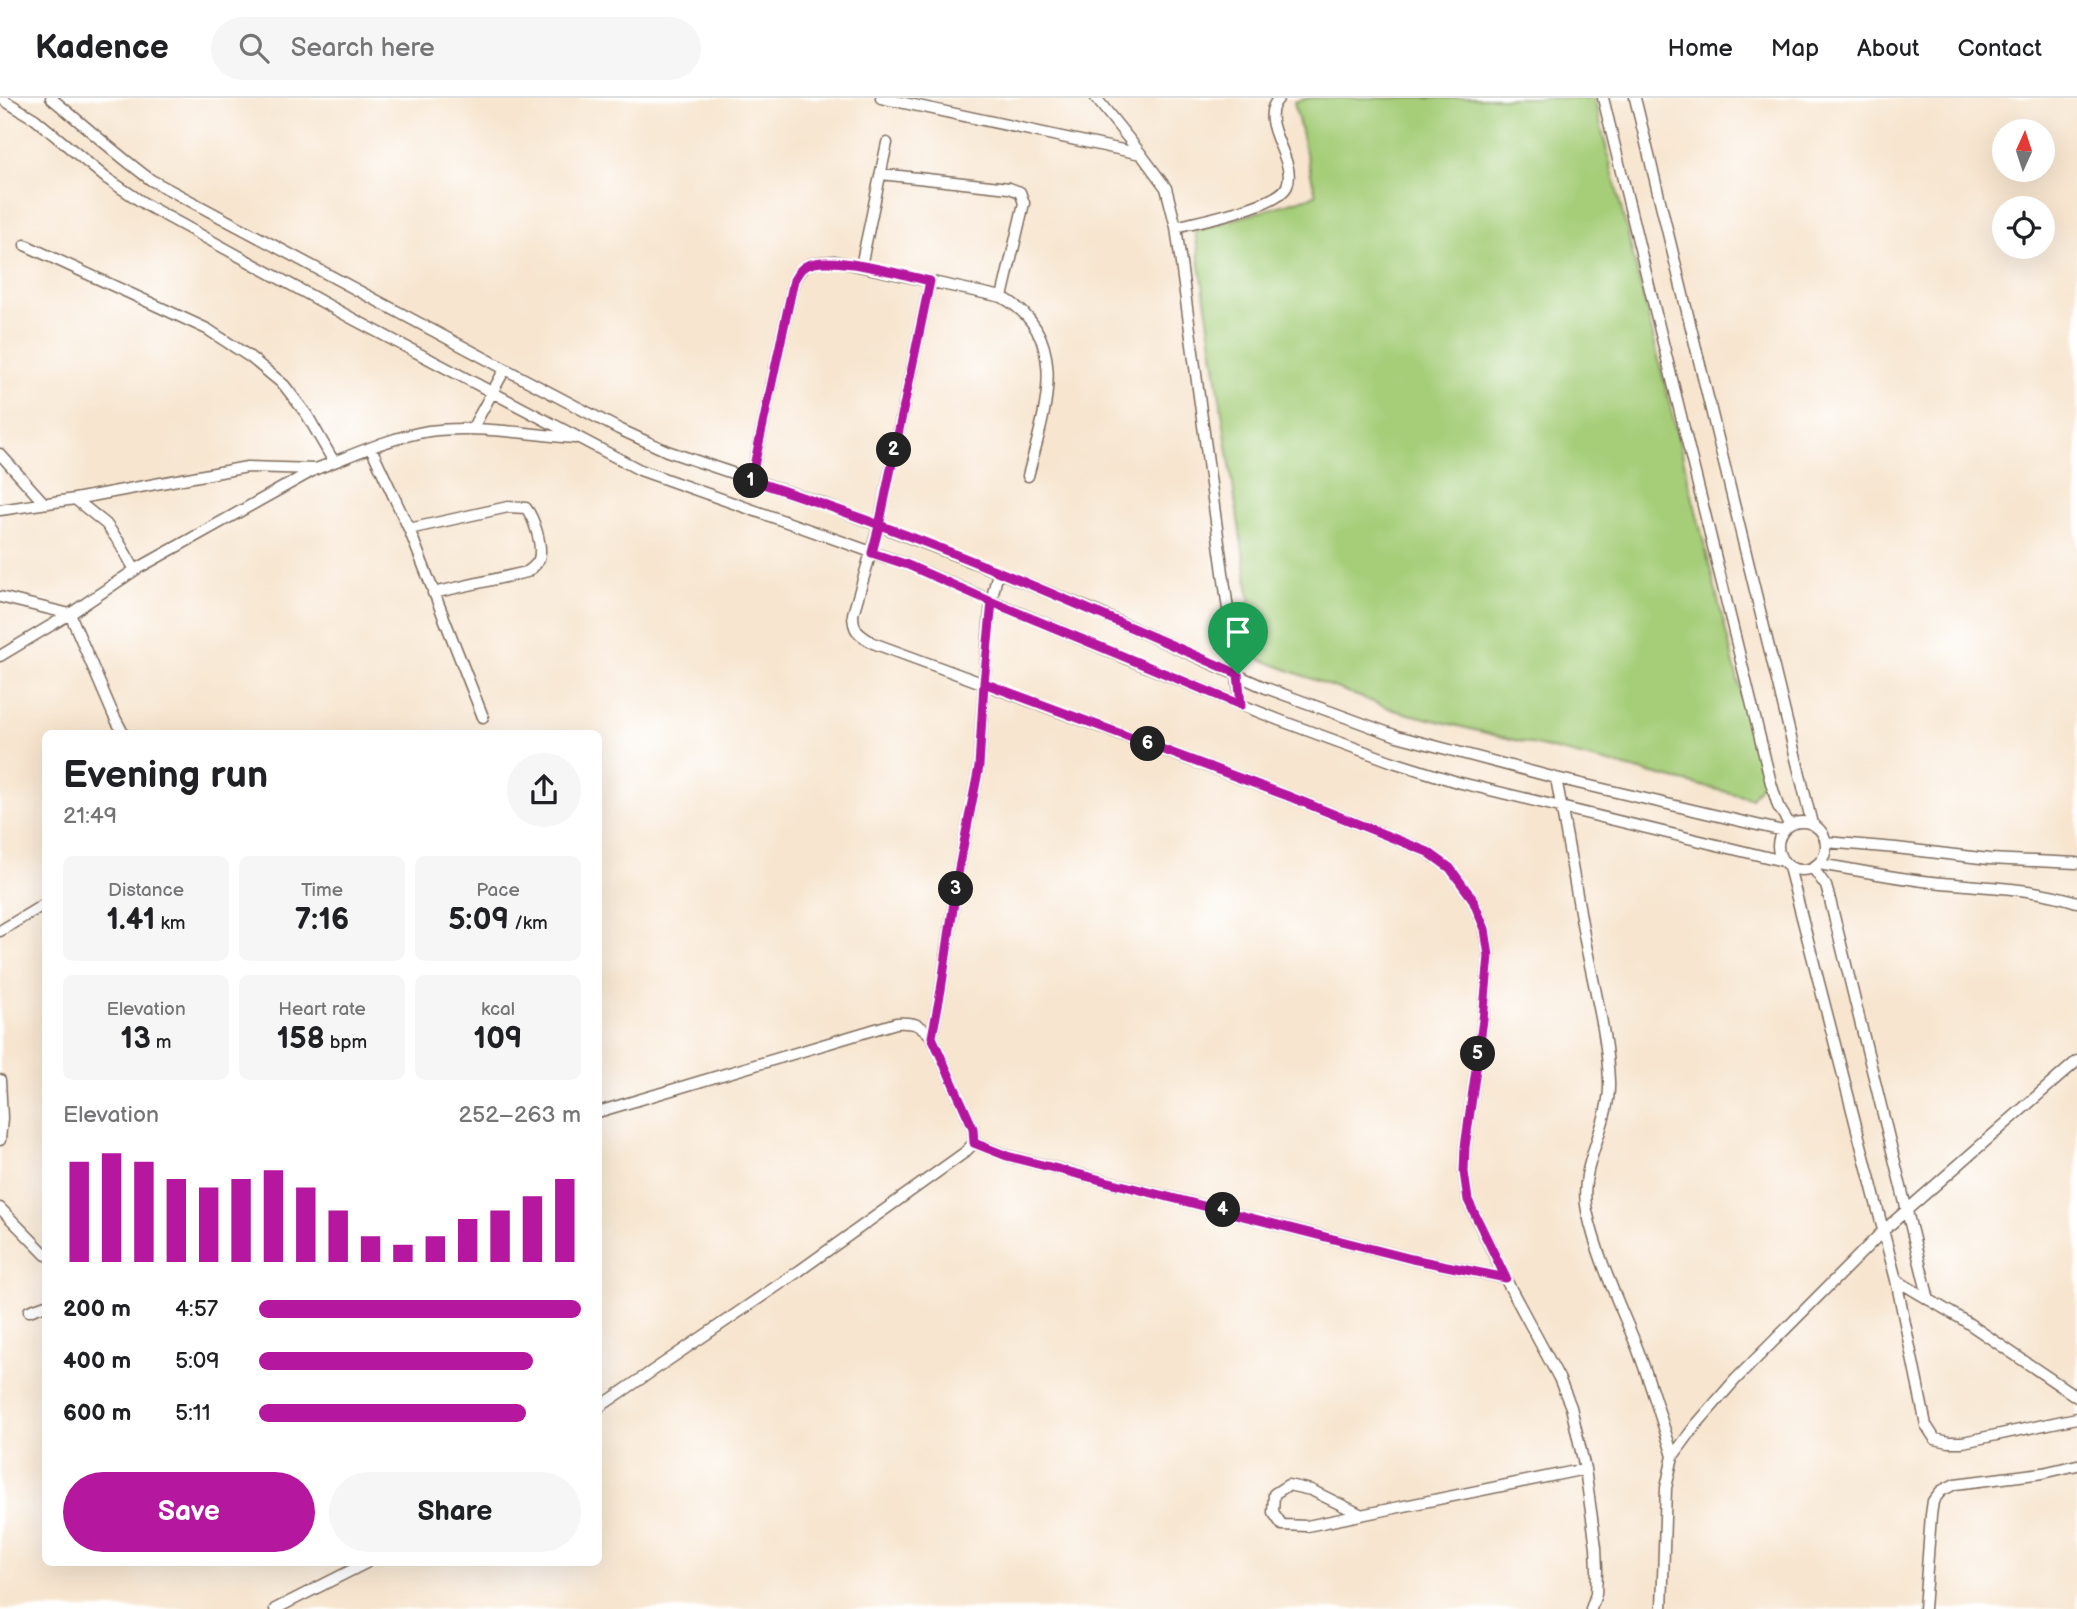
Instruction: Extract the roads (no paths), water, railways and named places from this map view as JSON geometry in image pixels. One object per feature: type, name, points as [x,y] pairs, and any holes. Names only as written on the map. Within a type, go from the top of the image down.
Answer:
[{"type":"lane","points":[[0,98],[36,119],[106,178],[148,206],[355,320],[640,470],[908,565],[1241,705],[1427,773],[1805,870],[1816,866],[1927,882],[2035,892],[2077,902]]},
{"type":"lane","points":[[51,98],[93,132],[116,155],[151,180],[619,429],[667,451],[821,503],[999,572],[1266,688],[1398,736],[1556,778],[1786,828],[1797,823],[1812,824],[1819,829],[1826,842],[1824,857],[1816,866]]},
{"type":"lane","points":[[881,98],[1141,153]]},
{"type":"lane","points":[[1096,98],[1166,188],[1176,227],[1241,705]]},
{"type":"lane","points":[[1176,227],[1266,203],[1280,195],[1287,186],[1288,172],[1271,117],[1274,104],[1279,98]]},
{"type":"lane","points":[[1602,98],[1771,783],[1786,828],[1778,846],[1786,864],[1896,1280],[1926,1425],[1935,1439],[1962,1442],[2077,1418]]},
{"type":"lane","points":[[1635,98],[1812,824]]},
{"type":"lane","points":[[861,267],[887,144]]},
{"type":"lane","points":[[881,174],[1009,188],[1020,192],[1024,203],[1002,296]]},
{"type":"lane","points":[[24,245],[206,329],[250,357],[292,395],[334,462]]},
{"type":"lane","points":[[751,480],[794,280],[802,268],[813,262],[835,261],[1002,296],[1019,308],[1035,327],[1043,342],[1049,382],[1028,476]]},
{"type":"lane","points":[[930,281],[879,526],[853,614],[853,625],[859,634],[882,647],[1288,796],[1428,852],[1450,868],[1472,898],[1485,929],[1489,956],[1465,1147],[1464,1172],[1468,1200],[1559,1378],[1571,1408],[1585,1469],[1596,1547],[1596,1594],[1591,1609]]},
{"type":"lane","points":[[472,429],[505,369]]},
{"type":"lane","points":[[0,656],[70,614],[135,570],[316,469],[371,448],[427,431],[472,429],[581,438]]},
{"type":"lane","points":[[371,448],[409,529],[482,717]]},
{"type":"lane","points":[[0,454],[44,503]]},
{"type":"lane","points":[[0,510],[247,467],[316,469]]},
{"type":"lane","points":[[75,499],[106,524],[120,542],[135,570]]},
{"type":"lane","points":[[409,529],[508,507],[526,508],[534,519],[540,553],[538,561],[527,572],[433,593]]},
{"type":"lane","points":[[932,1037],[959,868],[979,767],[992,602],[999,572]]},
{"type":"lane","points":[[0,597],[70,614]]},
{"type":"lane","points":[[70,614],[121,730]]},
{"type":"lane","points":[[1556,778],[1600,1008],[1609,1083],[1607,1116],[1590,1162],[1586,1208],[1673,1455]]},
{"type":"lane","points":[[1826,842],[1989,859],[2077,863]]},
{"type":"lane","points":[[1816,866],[1830,900],[1929,1300]]},
{"type":"lane","points":[[0,931],[42,906]]},
{"type":"lane","points":[[602,1111],[896,1023],[909,1022],[922,1026],[932,1037],[973,1128],[974,1143],[843,1240],[602,1406]]},
{"type":"lane","points":[[1662,1609],[1666,1488],[1673,1455],[1735,1380],[1883,1231],[2077,1061]]},
{"type":"lane","points":[[0,1080],[0,1140]]},
{"type":"lane","points":[[974,1143],[1007,1156],[1412,1259],[1506,1278]]},
{"type":"lane","points":[[0,1208],[42,1251]]},
{"type":"lane","points":[[1896,1280],[1965,1321],[2077,1397]]},
{"type":"lane","points":[[29,1311],[42,1306]]},
{"type":"lane","points":[[1924,1609],[1933,1501],[1941,1491],[1955,1484],[2043,1473],[2077,1465]]},
{"type":"lane","points":[[1360,1514],[1311,1490],[1288,1485],[1274,1494],[1273,1512],[1282,1525],[1307,1526],[1585,1469]]},
{"type":"lane","points":[[275,1609],[360,1566]]}]
